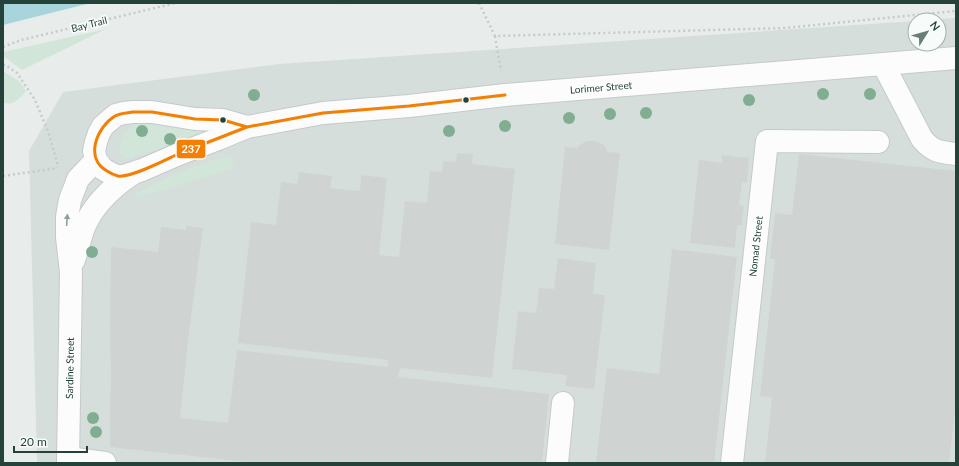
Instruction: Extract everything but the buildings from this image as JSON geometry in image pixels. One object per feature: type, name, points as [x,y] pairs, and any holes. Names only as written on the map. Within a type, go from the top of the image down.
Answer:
[{"type":"street","name":"Lorimer Street","points":[[247,127],[223,120],[196,119],[152,112],[137,111],[124,113],[116,115],[103,126],[94,151],[96,160],[103,169],[117,176],[124,176],[247,127],[323,113],[409,106],[505,95],[956,58]]},
{"type":"street","points":[[883,64],[927,146],[940,152],[956,154]]},
{"type":"street","name":"Nomad Street","points":[[732,463],[767,140],[878,142]]},
{"type":"street","name":"Sardine Street","points":[[68,460],[71,272],[67,217],[70,200],[78,178],[96,160]]},
{"type":"street","name":"Sardine Street","points":[[71,272],[84,229],[93,211],[115,186],[132,174]]},
{"type":"street","points":[[557,463],[563,403]]},
{"type":"street","points":[[68,460],[105,463]]},
{"type":"path","name":"Bay Trail","points":[[3,46],[21,40],[176,3]]},
{"type":"path","points":[[340,3],[346,3]]},
{"type":"path","points":[[479,3],[495,36],[505,95]]},
{"type":"path","points":[[495,36],[786,28],[956,11]]},
{"type":"path","points":[[3,65],[17,73],[35,100],[49,134],[61,178],[70,200]]},
{"type":"path","points":[[3,176],[59,168]]},
{"type":"shaded area","points":[[956,18],[956,463],[37,463],[29,151],[63,92],[279,64],[907,22],[907,52],[947,52],[947,19]]},
{"type":"green space","points":[[106,29],[22,70],[3,56],[3,52]]},
{"type":"green space","points":[[3,71],[19,81],[26,91],[13,103],[3,102]]},
{"type":"green space","points":[[152,122],[214,130],[133,157],[123,157],[119,150],[123,138],[127,132],[136,123]]},
{"type":"green space","points":[[227,156],[234,159],[231,169],[136,198],[137,193],[173,175]]},
{"type":"water","points":[[3,3],[91,3],[3,25]]},
{"type":"transit line","name":"237","points":[[247,127],[323,113],[409,106],[505,95]]},
{"type":"transit line","name":"237","points":[[133,112],[152,112],[195,119],[223,120],[247,127],[178,154],[139,172],[124,176],[114,175],[100,165],[96,158],[95,151],[98,135],[103,127],[115,116],[133,112]]}]
